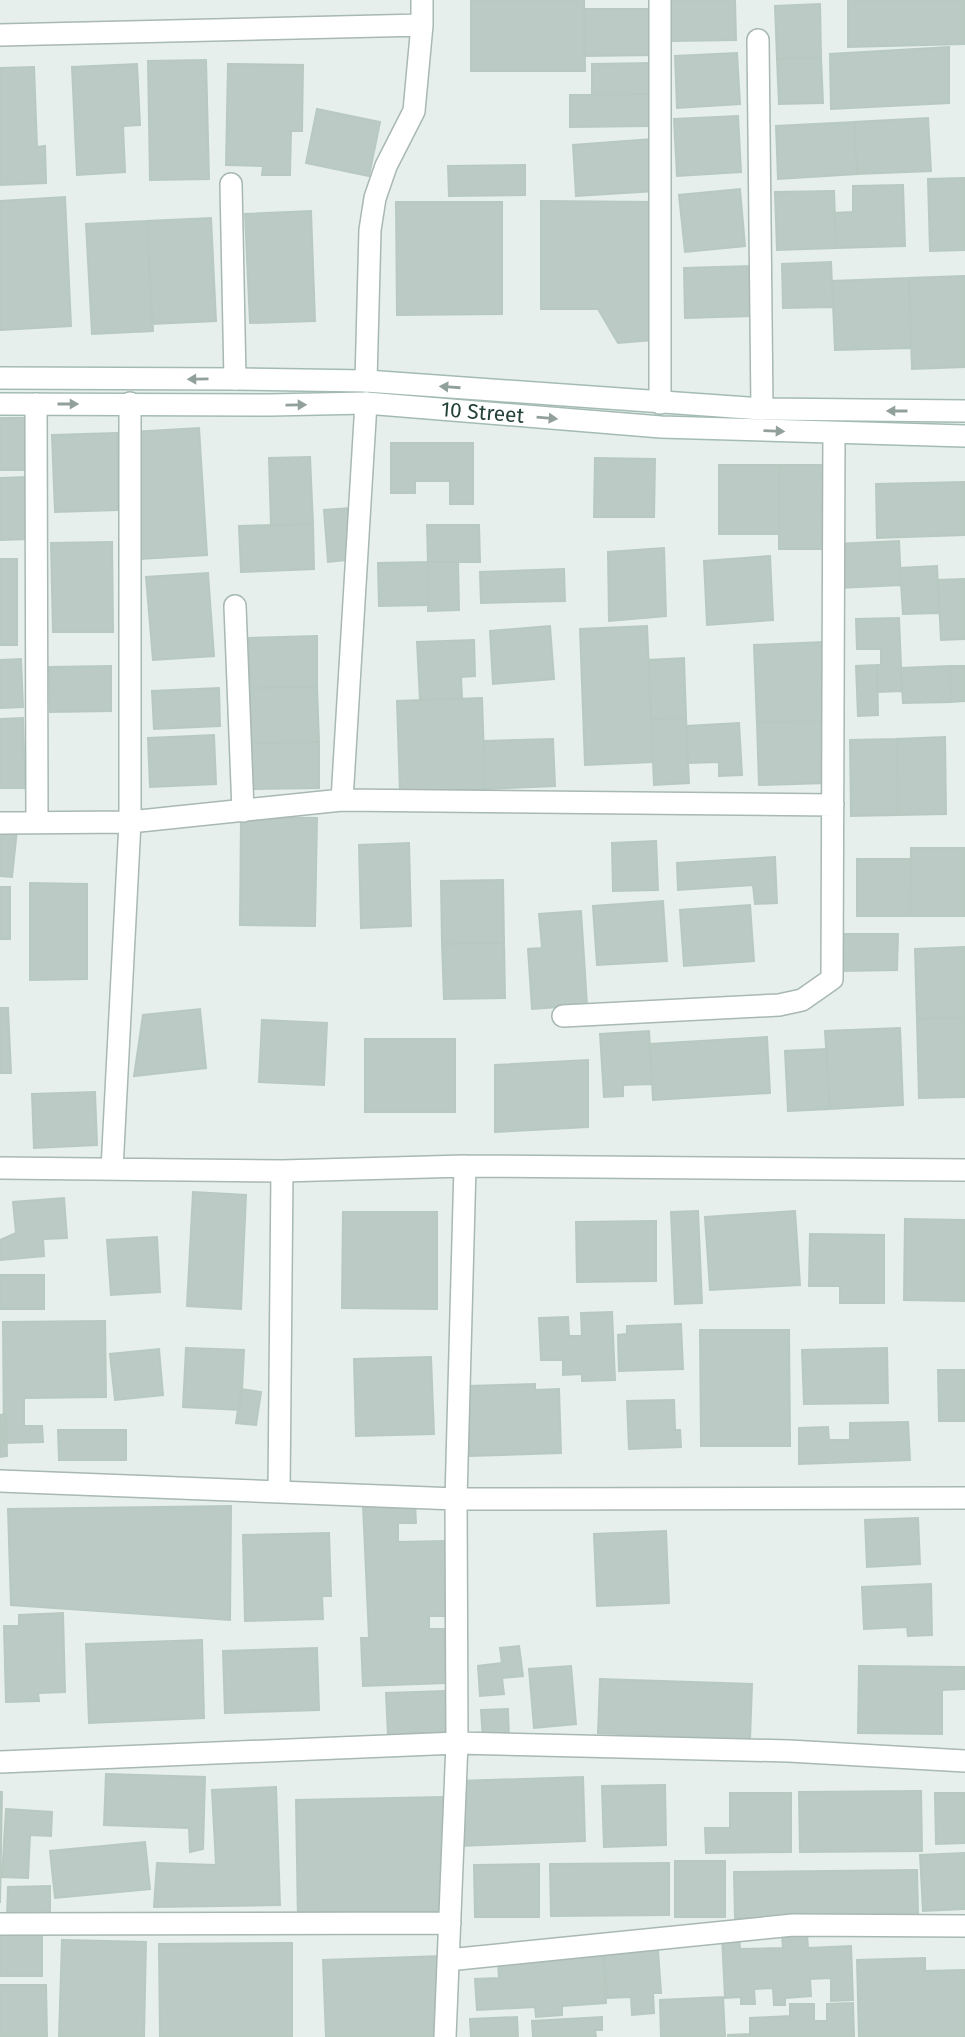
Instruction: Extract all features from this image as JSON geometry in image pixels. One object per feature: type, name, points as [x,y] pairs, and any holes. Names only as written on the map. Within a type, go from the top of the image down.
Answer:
[{"type":"street","points":[[366,381],[370,230],[375,198],[386,166],[414,111],[422,0]]},
{"type":"street","points":[[660,0],[660,403]]},
{"type":"street","points":[[0,35],[422,25]]},
{"type":"street","points":[[758,40],[762,409]]},
{"type":"street","points":[[231,184],[235,379]]},
{"type":"street","name":"10 Street","points":[[0,378],[366,381],[762,409],[965,411]]},
{"type":"street","points":[[112,1169],[130,822],[130,403]]},
{"type":"street","points":[[342,800],[366,403]]},
{"type":"street","name":"10 Street","points":[[0,404],[366,403],[661,427],[965,436]]},
{"type":"street","points":[[36,404],[37,822]]},
{"type":"street","points":[[563,1016],[779,1005],[802,1000],[832,979],[834,433]]},
{"type":"street","points":[[234,606],[243,811]]},
{"type":"street","points":[[0,823],[130,822],[342,800],[833,805]]},
{"type":"street","points":[[0,1168],[282,1171],[465,1166],[965,1170]]},
{"type":"street","points":[[445,2037],[457,1743],[456,1499],[465,1166]]},
{"type":"street","points":[[279,1492],[282,1171]]},
{"type":"street","points":[[0,1481],[456,1499],[965,1498]]},
{"type":"street","points":[[0,1762],[457,1743],[789,1751],[965,1761]]},
{"type":"street","points":[[0,1924],[450,1923]]},
{"type":"street","points":[[448,1961],[793,1925],[965,1926]]},
{"type":"building","points":[[471,0],[584,0],[585,71],[471,71]]},
{"type":"building","points":[[670,0],[735,0],[736,40],[671,41]]},
{"type":"building","points":[[848,0],[965,0],[965,44],[848,47]]},
{"type":"building","points":[[820,4],[821,58],[777,59],[775,6]]},
{"type":"building","points":[[584,9],[656,9],[656,55],[584,56]]},
{"type":"building","points":[[949,47],[949,103],[831,109],[830,54]]},
{"type":"building","points":[[737,53],[740,104],[677,108],[675,56]]},
{"type":"building","points":[[821,58],[823,103],[779,104],[777,59]]},
{"type":"building","points":[[206,60],[209,179],[150,180],[148,61]]},
{"type":"building","points":[[652,63],[652,94],[592,94],[592,64]]},
{"type":"building","points":[[137,64],[140,125],[123,126],[125,172],[77,175],[72,67]]},
{"type":"building","points":[[228,64],[303,65],[302,131],[291,131],[290,175],[262,175],[263,166],[226,165]]},
{"type":"building","points":[[34,67],[37,147],[45,146],[46,183],[0,185],[0,68]]},
{"type":"building","points":[[652,94],[652,126],[570,127],[570,95]]},
{"type":"building","points":[[317,109],[380,122],[369,176],[306,163]]},
{"type":"building","points":[[738,116],[741,172],[677,176],[674,119]]},
{"type":"building","points":[[928,118],[931,171],[857,174],[854,122]]},
{"type":"building","points":[[854,122],[857,174],[778,179],[776,126]]},
{"type":"building","points":[[652,139],[656,191],[576,196],[573,145]]},
{"type":"building","points":[[525,165],[525,195],[449,196],[448,166]]},
{"type":"building","points":[[965,178],[965,250],[930,251],[928,179]]},
{"type":"building","points":[[903,185],[905,246],[836,248],[834,213],[853,212],[853,186]]},
{"type":"building","points":[[740,189],[745,246],[685,252],[679,195]]},
{"type":"building","points":[[834,191],[836,248],[777,250],[775,192]]},
{"type":"building","points":[[65,197],[71,326],[0,330],[0,201]]},
{"type":"building","points":[[541,201],[654,202],[653,340],[618,343],[598,309],[541,309]]},
{"type":"building","points":[[396,202],[502,202],[502,314],[397,315]]},
{"type":"building","points":[[311,211],[315,321],[250,323],[245,214]]},
{"type":"building","points":[[211,218],[216,321],[152,324],[147,221]]},
{"type":"building","points":[[147,221],[153,331],[92,334],[86,224]]},
{"type":"building","points":[[831,262],[833,307],[783,308],[782,264]]},
{"type":"building","points":[[752,266],[753,316],[685,318],[684,268]]},
{"type":"building","points":[[965,276],[965,367],[912,369],[909,278]]},
{"type":"building","points":[[909,278],[911,348],[835,350],[832,281]]},
{"type":"building","points":[[0,418],[26,418],[26,470],[0,470]]},
{"type":"building","points":[[199,428],[207,555],[140,559],[132,432]]},
{"type":"building","points":[[117,433],[118,510],[55,512],[52,435]]},
{"type":"building","points":[[391,443],[473,443],[473,504],[450,504],[450,481],[415,481],[415,493],[391,493]]},
{"type":"building","points":[[310,457],[313,524],[271,526],[269,458]]},
{"type":"building","points":[[595,458],[655,459],[654,517],[594,517]]},
{"type":"building","points":[[719,465],[779,465],[779,534],[719,534]]},
{"type":"building","points":[[779,465],[825,465],[825,549],[779,549]]},
{"type":"building","points":[[27,477],[29,539],[0,540],[0,478]]},
{"type":"building","points":[[965,482],[965,535],[877,538],[876,484]]},
{"type":"building","points":[[351,508],[355,559],[328,562],[324,510]]},
{"type":"building","points":[[313,524],[314,569],[241,572],[239,526]]},
{"type":"building","points":[[427,525],[479,525],[480,562],[428,562]]},
{"type":"building","points":[[899,541],[901,585],[838,588],[835,544]]},
{"type":"building","points":[[112,542],[113,632],[53,632],[51,543]]},
{"type":"building","points":[[664,548],[666,616],[609,621],[608,552]]},
{"type":"building","points":[[770,556],[773,620],[707,625],[704,561]]},
{"type":"building","points":[[0,559],[17,559],[17,645],[0,645]]},
{"type":"building","points":[[428,562],[458,562],[459,610],[428,611]]},
{"type":"building","points":[[428,562],[428,605],[379,606],[378,563]]},
{"type":"building","points":[[937,566],[939,613],[903,614],[900,568]]},
{"type":"building","points":[[564,569],[565,601],[481,603],[480,572]]},
{"type":"building","points":[[208,573],[214,656],[153,660],[146,577]]},
{"type":"building","points":[[965,579],[965,639],[941,640],[938,580]]},
{"type":"building","points":[[899,618],[902,691],[877,692],[877,665],[881,665],[881,649],[857,649],[856,619]]},
{"type":"building","points":[[550,626],[554,679],[493,684],[490,631]]},
{"type":"building","points":[[647,626],[653,762],[585,765],[580,629]]},
{"type":"building","points":[[317,636],[317,687],[250,688],[249,638]]},
{"type":"building","points":[[474,640],[475,676],[461,677],[462,698],[420,700],[417,642]]},
{"type":"building","points":[[822,642],[825,721],[757,723],[754,645]]},
{"type":"building","points":[[684,658],[686,718],[651,719],[649,660]]},
{"type":"building","points":[[21,659],[23,707],[0,708],[0,660]]},
{"type":"building","points":[[877,665],[878,715],[858,716],[856,666]]},
{"type":"building","points":[[111,666],[111,711],[50,712],[49,667]]},
{"type":"building","points":[[950,666],[951,702],[903,703],[901,668]]},
{"type":"building","points":[[950,666],[965,666],[965,701],[951,702]]},
{"type":"building","points":[[317,687],[319,742],[251,743],[250,688]]},
{"type":"building","points":[[219,688],[220,726],[154,729],[152,691]]},
{"type":"building","points":[[482,698],[485,789],[400,792],[397,701]]},
{"type":"building","points":[[23,718],[25,788],[0,788],[0,719]]},
{"type":"building","points":[[686,718],[689,783],[654,785],[651,719]]},
{"type":"building","points":[[825,721],[827,783],[759,785],[757,723]]},
{"type":"building","points":[[739,723],[742,775],[719,776],[719,762],[688,763],[687,726]]},
{"type":"building","points":[[214,735],[216,784],[150,787],[148,738]]},
{"type":"building","points":[[945,737],[946,814],[898,815],[897,739]]},
{"type":"building","points":[[553,739],[555,786],[485,789],[484,741]]},
{"type":"building","points":[[897,739],[898,815],[851,816],[850,740]]},
{"type":"building","points":[[319,742],[319,788],[252,789],[251,743]]},
{"type":"building","points":[[241,817],[317,818],[315,926],[240,925]]},
{"type":"building","points":[[17,830],[12,877],[0,876],[0,833]]},
{"type":"building","points":[[656,841],[658,890],[613,891],[612,843]]},
{"type":"building","points":[[409,843],[411,926],[361,928],[359,845]]},
{"type":"building","points":[[911,848],[965,848],[965,916],[910,916]]},
{"type":"building","points":[[775,857],[777,903],[755,904],[753,885],[678,890],[677,863]]},
{"type":"building","points":[[857,859],[911,859],[910,916],[857,916]]},
{"type":"building","points":[[503,880],[504,943],[442,944],[441,881]]},
{"type":"building","points":[[30,883],[87,884],[87,979],[30,980]]},
{"type":"building","points":[[0,887],[10,887],[10,939],[0,939]]},
{"type":"building","points":[[663,901],[667,961],[597,965],[593,906]]},
{"type":"building","points":[[750,905],[754,961],[684,966],[680,910]]},
{"type":"building","points":[[581,911],[587,1005],[532,1009],[528,949],[542,948],[539,914]]},
{"type":"building","points":[[842,934],[898,934],[897,970],[842,971]]},
{"type":"building","points":[[504,943],[505,998],[444,999],[442,944]]},
{"type":"building","points":[[965,947],[965,1018],[917,1019],[915,949]]},
{"type":"building","points":[[0,1008],[8,1008],[11,1073],[0,1073]]},
{"type":"building","points":[[200,1009],[206,1068],[134,1076],[143,1015]]},
{"type":"building","points":[[965,1018],[965,1097],[919,1098],[917,1019]]},
{"type":"building","points":[[262,1020],[327,1023],[324,1085],[259,1082]]},
{"type":"building","points":[[900,1028],[903,1105],[830,1109],[825,1031]]},
{"type":"building","points":[[649,1031],[652,1084],[623,1085],[623,1096],[604,1097],[600,1034]]},
{"type":"building","points":[[767,1037],[770,1093],[653,1100],[650,1044]]},
{"type":"building","points":[[365,1039],[455,1039],[455,1112],[365,1112]]},
{"type":"building","points":[[826,1049],[830,1109],[788,1111],[785,1051]]},
{"type":"building","points":[[588,1060],[588,1127],[495,1132],[495,1065]]},
{"type":"building","points":[[95,1092],[97,1145],[34,1148],[32,1094]]},
{"type":"building","points":[[193,1192],[246,1195],[241,1309],[187,1306]]},
{"type":"building","points":[[64,1198],[67,1238],[43,1239],[44,1256],[0,1260],[0,1240],[16,1233],[13,1202]]},
{"type":"building","points":[[698,1211],[702,1303],[675,1304],[671,1212]]},
{"type":"building","points":[[795,1211],[800,1285],[710,1290],[705,1217]]},
{"type":"building","points":[[343,1212],[437,1212],[437,1309],[342,1308]]},
{"type":"building","points":[[905,1219],[965,1220],[965,1301],[904,1300]]},
{"type":"building","points":[[656,1221],[656,1281],[577,1282],[576,1222]]},
{"type":"building","points":[[810,1234],[884,1235],[884,1303],[840,1303],[840,1286],[809,1286]]},
{"type":"building","points":[[157,1237],[160,1292],[111,1295],[107,1240]]},
{"type":"building","points":[[0,1275],[44,1275],[44,1309],[0,1309]]},
{"type":"building","points":[[612,1312],[615,1380],[582,1381],[582,1374],[563,1375],[563,1360],[541,1360],[539,1318],[568,1317],[569,1336],[582,1336],[581,1313]]},
{"type":"building","points":[[105,1321],[106,1397],[24,1398],[24,1426],[42,1426],[43,1442],[4,1443],[3,1322]]},
{"type":"building","points":[[681,1324],[683,1369],[619,1371],[618,1335],[627,1334],[627,1326]]},
{"type":"building","points":[[700,1330],[789,1330],[790,1446],[701,1446]]},
{"type":"building","points":[[186,1348],[244,1350],[241,1410],[183,1407]]},
{"type":"building","points":[[887,1348],[888,1403],[804,1404],[802,1350]]},
{"type":"building","points":[[159,1349],[163,1395],[115,1400],[110,1354]]},
{"type":"building","points":[[431,1357],[434,1434],[356,1436],[354,1359]]},
{"type":"building","points":[[938,1370],[965,1370],[965,1421],[939,1421]]},
{"type":"building","points":[[535,1384],[535,1390],[559,1389],[561,1453],[470,1456],[468,1386]]},
{"type":"building","points":[[241,1389],[261,1392],[256,1425],[236,1423]]},
{"type":"building","points":[[674,1400],[675,1430],[680,1430],[681,1447],[629,1449],[627,1401]]},
{"type":"building","points":[[6,1414],[7,1456],[0,1457],[0,1415]]},
{"type":"building","points":[[908,1422],[910,1460],[799,1464],[799,1428],[828,1427],[829,1440],[850,1440],[850,1423]]},
{"type":"building","points":[[58,1430],[126,1430],[126,1460],[59,1460]]},
{"type":"building","points":[[415,1503],[416,1523],[398,1523],[398,1542],[445,1541],[447,1616],[429,1616],[429,1629],[444,1629],[446,1683],[363,1686],[361,1638],[369,1638],[363,1505]]},
{"type":"building","points":[[231,1506],[230,1620],[11,1605],[8,1509]]},
{"type":"building","points":[[918,1518],[920,1564],[867,1567],[865,1520]]},
{"type":"building","points":[[666,1531],[669,1603],[597,1606],[594,1534]]},
{"type":"building","points":[[329,1533],[331,1596],[322,1596],[323,1619],[245,1621],[243,1535]]},
{"type":"building","points":[[931,1584],[932,1635],[908,1636],[907,1627],[864,1629],[862,1587]]},
{"type":"building","points":[[63,1613],[65,1692],[38,1693],[39,1701],[6,1702],[4,1626],[19,1626],[19,1615]]},
{"type":"building","points":[[202,1640],[204,1718],[89,1723],[86,1644]]},
{"type":"building","points":[[519,1646],[523,1676],[502,1678],[504,1694],[480,1696],[478,1666],[502,1663],[500,1648]]},
{"type":"building","points":[[317,1648],[319,1710],[225,1713],[223,1651]]},
{"type":"building","points":[[571,1666],[576,1724],[534,1728],[529,1669]]},
{"type":"building","points":[[859,1666],[965,1667],[965,1689],[942,1690],[942,1734],[858,1733]]},
{"type":"building","points":[[600,1679],[752,1684],[750,1740],[598,1733]]},
{"type":"building","points":[[445,1691],[447,1734],[388,1736],[386,1693]]},
{"type":"building","points":[[508,1709],[509,1739],[483,1740],[481,1710]]},
{"type":"building","points":[[106,1774],[205,1777],[203,1849],[190,1852],[189,1828],[104,1825]]},
{"type":"building","points":[[583,1777],[585,1841],[459,1846],[457,1781]]},
{"type":"building","points":[[665,1785],[666,1845],[604,1847],[602,1786]]},
{"type":"building","points":[[276,1787],[280,1905],[154,1907],[157,1863],[216,1865],[212,1790]]},
{"type":"building","points":[[921,1791],[922,1851],[800,1852],[799,1792]]},
{"type":"building","points":[[0,1792],[2,1792],[0,1903]]},
{"type":"building","points":[[730,1793],[791,1793],[791,1852],[706,1853],[705,1828],[730,1828]]},
{"type":"building","points":[[935,1793],[965,1793],[965,1843],[936,1844]]},
{"type":"building","points":[[443,1797],[445,1919],[298,1922],[296,1800]]},
{"type":"building","points":[[6,1809],[52,1812],[51,1836],[30,1835],[28,1878],[2,1877]]},
{"type":"building","points":[[145,1842],[150,1889],[55,1898],[50,1851]]},
{"type":"building","points":[[965,1853],[965,1909],[923,1911],[920,1855]]},
{"type":"building","points":[[675,1861],[725,1861],[725,1917],[675,1917]]},
{"type":"building","points":[[669,1863],[669,1915],[551,1916],[550,1864]]},
{"type":"building","points":[[539,1864],[539,1917],[475,1917],[474,1865]]},
{"type":"building","points":[[917,1870],[918,1916],[735,1918],[734,1872]]},
{"type":"building","points":[[50,1886],[50,1916],[7,1917],[8,1887]]},
{"type":"building","points":[[0,1934],[42,1934],[42,1976],[0,1976]]},
{"type":"building","points":[[807,1934],[808,1948],[851,1946],[853,2000],[831,2001],[831,1978],[810,1979],[811,1996],[785,1998],[785,2005],[774,2005],[773,1988],[754,1989],[755,2004],[741,2004],[741,1997],[725,1998],[722,1936],[739,1935],[740,1949],[783,1948],[782,1935]]},
{"type":"building","points":[[62,1940],[146,1942],[144,2037],[59,2037]]},
{"type":"building","points":[[292,1943],[292,2037],[160,2037],[159,1944]]},
{"type":"building","points":[[658,1950],[661,1993],[653,1993],[654,2013],[632,2015],[631,1997],[607,1998],[604,1953]]},
{"type":"building","points":[[443,1956],[446,2037],[326,2037],[323,1960]]},
{"type":"building","points":[[603,1956],[606,2003],[562,2006],[562,2015],[536,2017],[535,2007],[477,2010],[475,1979],[499,1978],[498,1963]]},
{"type":"building","points":[[925,1958],[925,1971],[965,1970],[965,2037],[859,2037],[857,1960]]},
{"type":"building","points":[[0,1985],[46,1985],[47,2037],[0,2037]]},
{"type":"building","points":[[723,1997],[725,2037],[661,2037],[660,2000]]},
{"type":"building","points":[[853,2003],[854,2037],[728,2037],[750,2034],[750,2018],[790,2016],[790,2004],[814,2004],[814,2021],[827,2021],[827,2004]]},
{"type":"building","points":[[517,2017],[518,2037],[471,2037],[470,2019]]},
{"type":"building","points":[[602,2017],[602,2030],[595,2030],[596,2037],[533,2037],[532,2021]]}]
